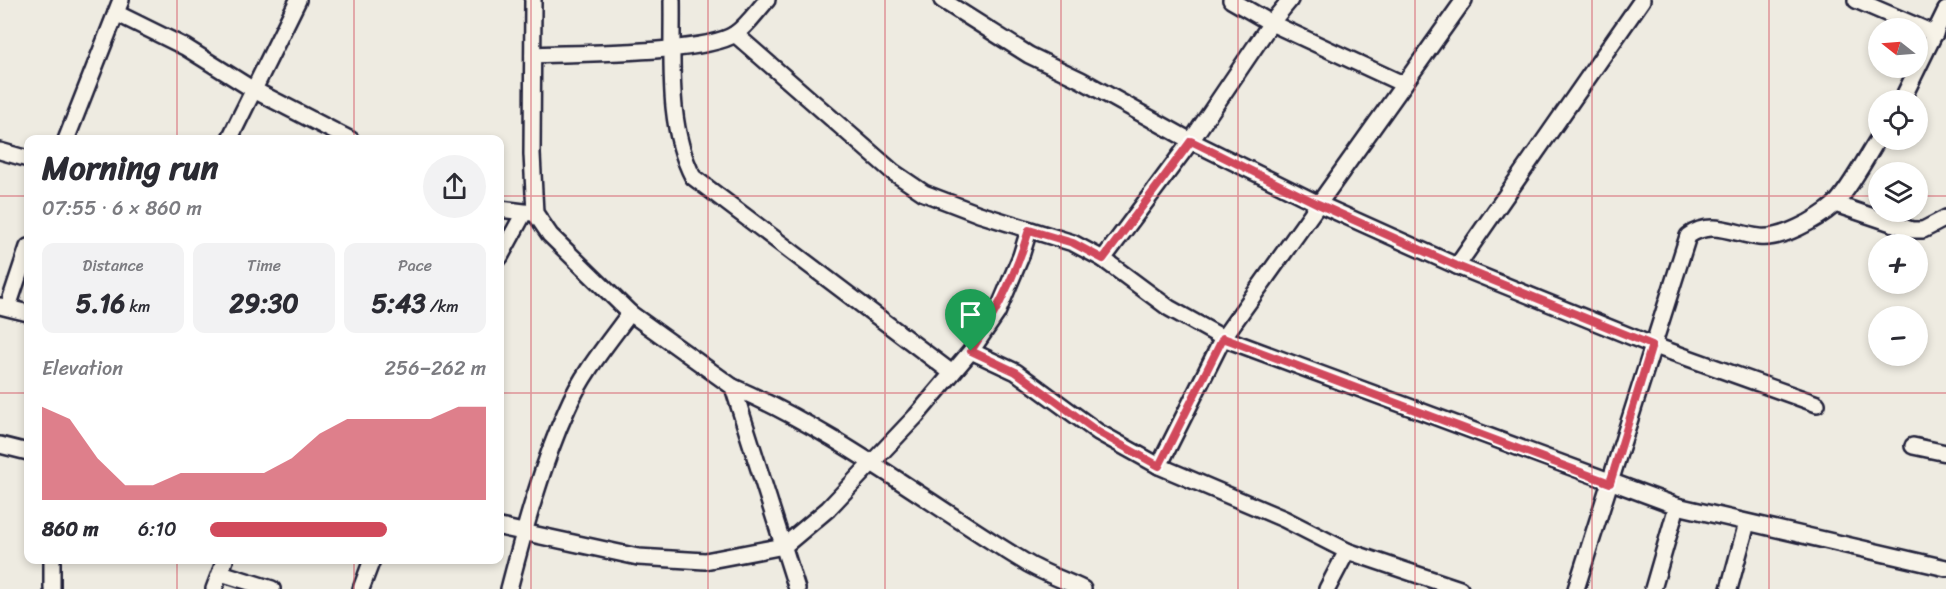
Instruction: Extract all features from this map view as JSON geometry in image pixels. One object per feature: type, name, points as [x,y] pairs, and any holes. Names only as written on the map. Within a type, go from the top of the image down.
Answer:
[{"type":"street","points":[[231,135],[298,0]]},
{"type":"street","points":[[504,251],[529,213],[533,0]]},
{"type":"street","points":[[672,0],[674,107],[682,156],[693,177],[952,373]]},
{"type":"street","points":[[533,55],[673,48],[735,34],[767,0]]},
{"type":"street","points":[[942,0],[1029,55],[1081,80],[1191,141],[1318,204],[1457,266],[1652,345],[1817,404]]},
{"type":"street","points":[[1231,0],[1271,23],[1403,84]]},
{"type":"street","points":[[1103,259],[1191,141],[1271,23],[1290,0]]},
{"type":"street","points":[[1159,466],[1223,338],[1464,0]]},
{"type":"street","points":[[1457,266],[1642,0]]},
{"type":"street","points":[[1856,0],[1935,34]]},
{"type":"street","points":[[68,135],[118,6],[252,89],[341,135]]},
{"type":"street","points":[[1907,90],[1946,10]]},
{"type":"street","points":[[735,34],[893,172],[924,192],[1029,230],[1073,243],[1103,259],[1169,308],[1223,338],[1677,506],[1946,568]]},
{"type":"street","points":[[1576,589],[1688,236],[1698,229],[1707,227],[1761,238],[1776,236],[1797,228],[1835,204],[1871,150]]},
{"type":"street","points":[[0,151],[24,158]]},
{"type":"street","points":[[1835,204],[1912,230],[1923,230],[1946,218]]},
{"type":"street","points":[[504,210],[529,213],[630,313],[733,387],[775,405],[873,461],[1026,563],[1083,589]]},
{"type":"street","points":[[504,528],[638,557],[705,561],[784,546],[828,509],[971,351],[997,313],[1021,256],[1029,230]]},
{"type":"street","points":[[24,257],[4,306],[24,312]]},
{"type":"street","points":[[509,589],[523,534],[567,409],[588,370],[630,313]]},
{"type":"street","points":[[971,351],[1016,372],[1098,432],[1159,466],[1284,519],[1347,551],[1460,589]]},
{"type":"street","points":[[733,387],[797,589]]},
{"type":"street","points":[[0,445],[24,451]]},
{"type":"street","points":[[1913,446],[1946,453]]},
{"type":"street","points":[[1653,589],[1677,506]]},
{"type":"street","points":[[1729,589],[1747,523]]},
{"type":"street","points":[[1327,589],[1347,551]]},
{"type":"street","points":[[52,564],[52,589]]},
{"type":"street","points":[[361,589],[370,564]]},
{"type":"street","points":[[214,589],[223,566],[272,589]]},
{"type":"route","points":[[1191,141],[1318,204],[1457,266],[1652,345],[1610,483],[1223,338],[1159,466],[1098,432],[1016,372],[971,351],[997,313],[1021,256],[1029,230],[1073,243],[1103,259],[1191,141]]}]
